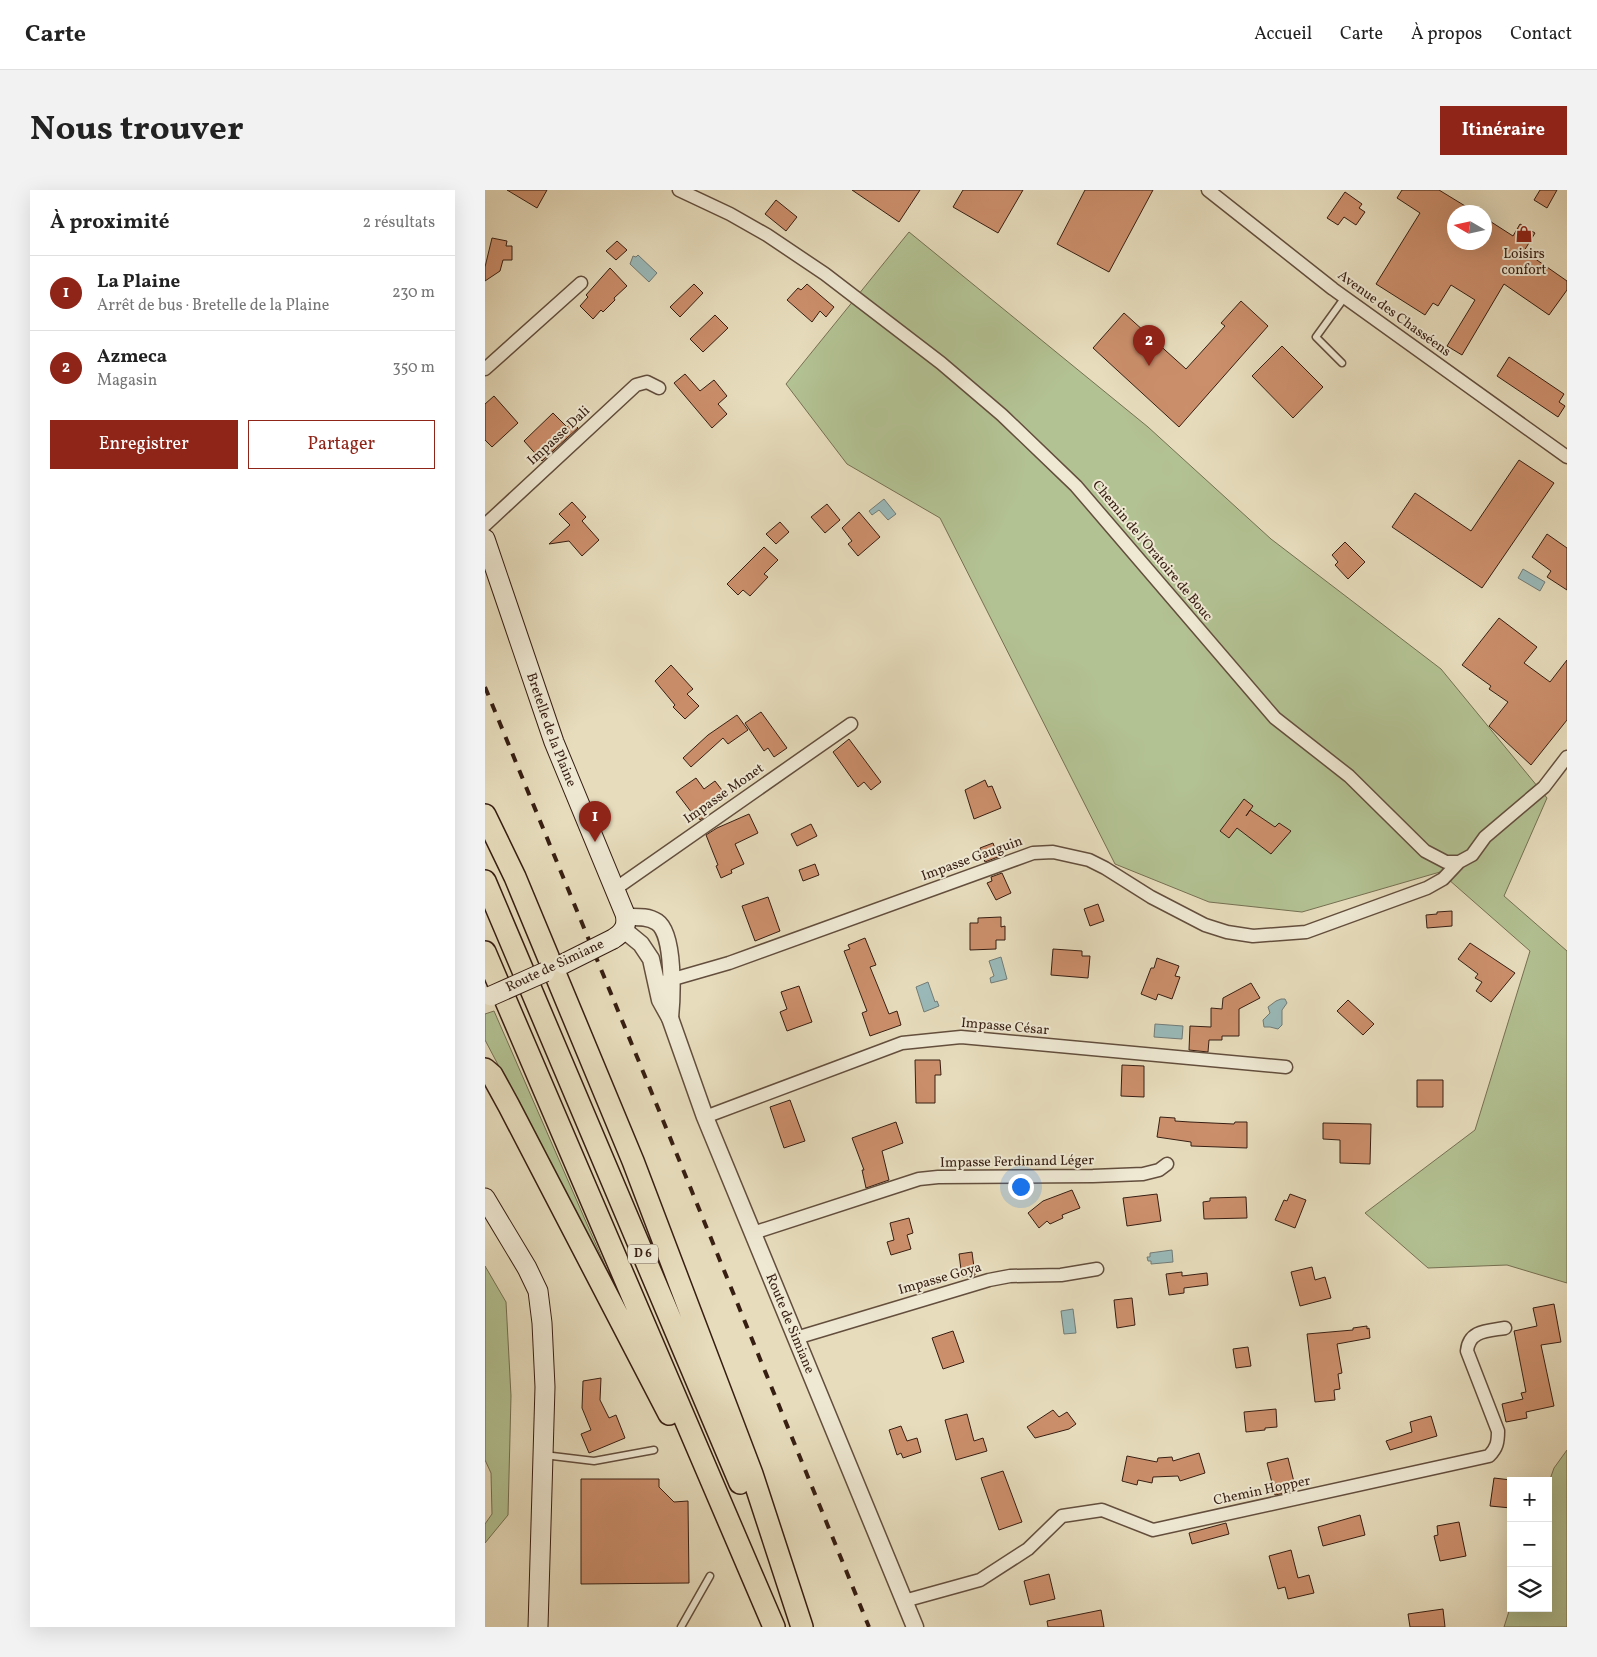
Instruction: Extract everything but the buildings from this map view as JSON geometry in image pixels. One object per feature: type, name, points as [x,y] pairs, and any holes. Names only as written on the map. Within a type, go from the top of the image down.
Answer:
[{"type":"highway","points":[[485,815],[515,877],[554,968],[633,1161],[752,1474],[800,1627]]},
{"type":"highway","name":"D 6","points":[[485,881],[800,1627]]},
{"type":"highway","name":"D 6","points":[[485,952],[774,1627]]},
{"type":"highway","points":[[485,1069],[492,1075],[509,1106],[661,1398],[769,1627]]},
{"type":"main road","name":"Bretelle de la Plaine","points":[[485,539],[554,742],[615,889],[621,929]]},
{"type":"main road","name":"Route de Simiane","points":[[488,997],[554,968],[621,929]]},
{"type":"main road","points":[[485,1198],[527,1268],[537,1291],[542,1323],[544,1378],[543,1455],[538,1627]]},
{"type":"street","name":"Chemin de l'Oratoire de Bouc","points":[[679,190],[730,214],[767,235],[825,274],[941,363],[1002,415],[1076,486],[1275,718],[1349,776],[1425,851],[1445,862],[1459,862]]},
{"type":"street","name":"Avenue des Chasséens","points":[[1208,190],[1345,297],[1567,457]]},
{"type":"street","points":[[485,369],[581,283]]},
{"type":"street","name":"Impasse Dali","points":[[485,525],[636,385],[647,382],[659,388]]},
{"type":"street","name":"Impasse Monet","points":[[615,889],[851,724]]},
{"type":"street","points":[[1459,862],[1472,855],[1485,837],[1544,787],[1565,764]]},
{"type":"street","name":"Impasse Gauguin","points":[[663,982],[729,963],[1033,853],[1053,852],[1089,860],[1151,897],[1205,925],[1227,932],[1253,936],[1306,932],[1427,888],[1443,880],[1459,862]]},
{"type":"street","name":"Route de Simiane","points":[[621,929],[649,918],[662,927],[668,940],[659,1000],[669,1018],[705,1117],[915,1627]]},
{"type":"street","name":"Route de Simiane","points":[[621,929],[641,944],[663,982]]},
{"type":"street","name":"Impasse César","points":[[705,1117],[902,1043],[961,1037],[1286,1066]]},
{"type":"street","name":"Impasse Ferdinand Léger","points":[[753,1233],[919,1180],[938,1177],[1143,1174],[1159,1170],[1167,1164]]},
{"type":"street","name":"Impasse Goya","points":[[796,1338],[989,1280],[1010,1276],[1061,1275],[1097,1269]]},
{"type":"street","name":"Chemin Hopper","points":[[904,1601],[980,1580],[1028,1549],[1062,1516],[1102,1510],[1153,1530],[1489,1456],[1495,1450],[1498,1442],[1498,1431],[1467,1351],[1472,1337],[1478,1333],[1505,1328]]},
{"type":"lane","points":[[1342,363],[1315,337],[1345,297]]},
{"type":"lane","points":[[543,1455],[595,1462],[653,1450]]},
{"type":"lane","points":[[681,1627],[710,1576]]},
{"type":"green space","points":[[909,232],[1148,427],[1271,539],[1441,669],[1547,798],[1504,896],[1567,951],[1567,1283],[1507,1265],[1428,1268],[1365,1213],[1475,1130],[1530,951],[1440,872],[1302,912],[1209,902],[1115,864],[940,518],[847,464],[786,384]]},
{"type":"green space","points":[[494,1011],[611,1279],[485,1040],[485,1014]]},
{"type":"green space","points":[[485,1266],[506,1302],[511,1396],[508,1515],[485,1543],[485,1524],[492,1514],[491,1473],[485,1460]]},
{"type":"green space","points":[[1567,1450],[1567,1627],[1504,1627],[1509,1612],[1552,1612],[1551,1477],[1554,1468]]},
{"type":"water","points":[[638,255],[657,273],[649,282],[630,264],[633,256],[636,257]]},
{"type":"water","points":[[884,499],[896,514],[888,520],[879,510],[872,515],[869,511]]},
{"type":"water","points":[[1523,569],[1545,582],[1540,591],[1518,578]]},
{"type":"water","points":[[1001,957],[1007,979],[991,983],[990,978],[994,976],[989,961]]},
{"type":"water","points":[[928,982],[935,1002],[937,1001],[939,1006],[924,1012],[916,987]]},
{"type":"water","points":[[1281,999],[1285,999],[1287,1003],[1282,1010],[1282,1025],[1278,1029],[1264,1027],[1263,1020],[1270,1013],[1268,1007]]},
{"type":"water","points":[[1155,1024],[1183,1026],[1182,1039],[1154,1037]]},
{"type":"water","points":[[1172,1250],[1173,1262],[1151,1264],[1151,1261],[1148,1261],[1147,1257],[1150,1257],[1150,1253]]},
{"type":"water","points":[[1073,1309],[1076,1333],[1064,1334],[1061,1311]]},
{"type":"railway","points":[[485,687],[869,1627]]},
{"type":"place","name":"Loisirs confort","points":[[1524,234]]},
{"type":"place","name":"Azmeca","points":[[1149,366]]},
{"type":"place","name":"La Plaine","points":[[595,842]]}]
